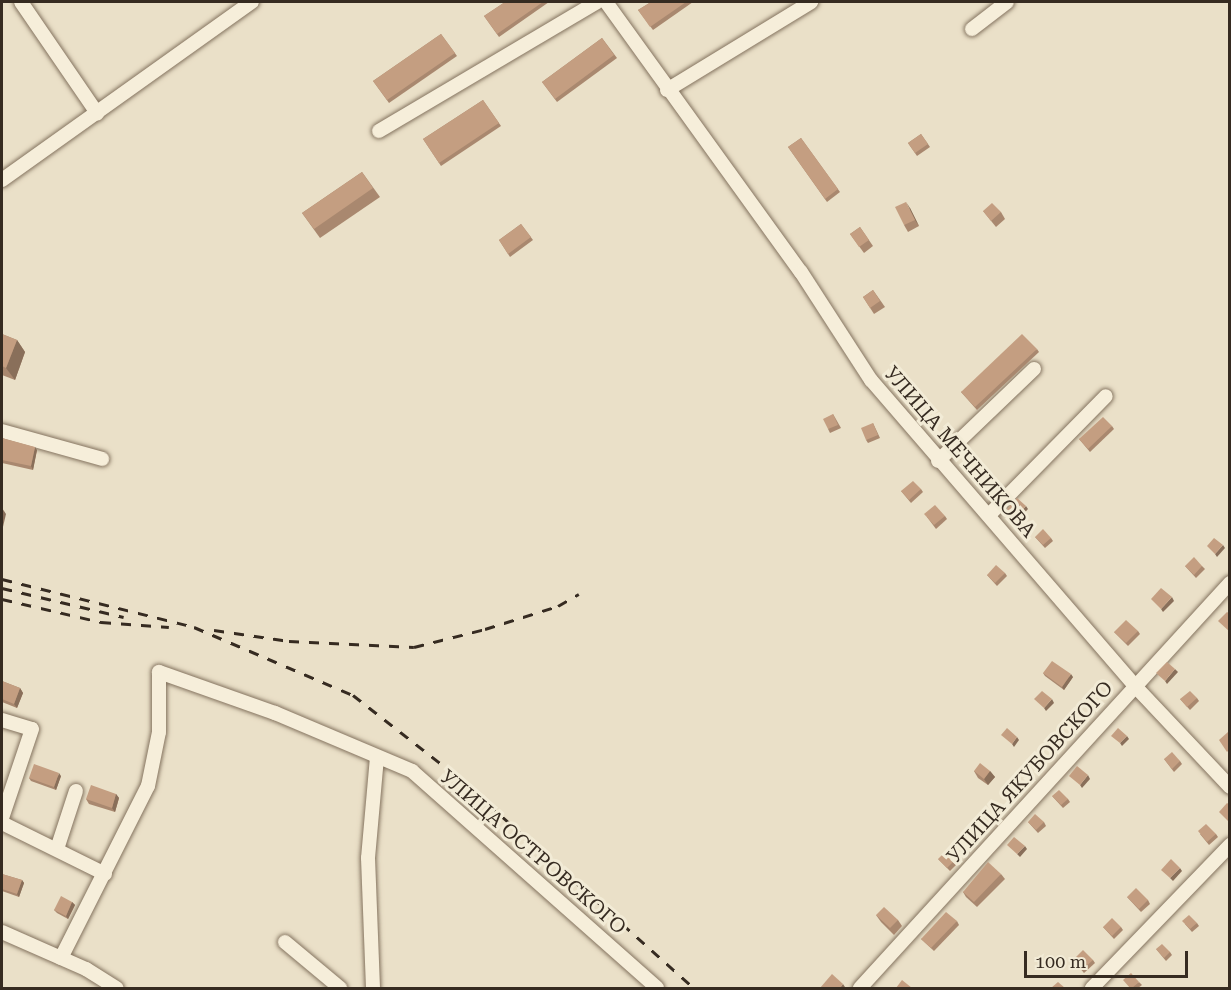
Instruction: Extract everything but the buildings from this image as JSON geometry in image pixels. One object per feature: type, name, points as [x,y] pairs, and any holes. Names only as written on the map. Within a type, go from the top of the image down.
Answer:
[{"type":"street","points":[[21,2],[97,113]]},
{"type":"street","points":[[2,180],[252,2]]},
{"type":"street","points":[[379,131],[597,2]]},
{"type":"street","name":"УЛИЦА МЕЧНИКОВА","points":[[606,2],[667,90],[801,272],[871,380],[938,460],[990,514],[1134,686],[1230,787]]},
{"type":"street","points":[[667,90],[811,2]]},
{"type":"street","points":[[972,29],[1007,2]]},
{"type":"street","points":[[938,460],[1034,369]]},
{"type":"street","points":[[990,514],[1106,396]]},
{"type":"street","points":[[2,431],[102,459]]},
{"type":"street","name":"УЛИЦА ЯКУБОВСКОГО","points":[[860,988],[1230,583]]},
{"type":"street","name":"УЛИЦА ОСТРОВСКОГО","points":[[105,874],[148,786],[159,732],[159,672],[274,713],[412,771],[657,988]]},
{"type":"street","points":[[2,720],[32,729],[2,818]]},
{"type":"street","points":[[373,988],[368,858],[377,758]]},
{"type":"street","points":[[57,849],[76,791]]},
{"type":"street","points":[[2,823],[105,874],[61,958]]},
{"type":"street","points":[[1092,988],[1230,845]]},
{"type":"street","points":[[2,932],[61,958],[116,988]]},
{"type":"street","points":[[285,942],[340,988]]},
{"type":"railway","points":[[2,579],[194,627],[353,695],[458,777],[694,988]]},
{"type":"railway","points":[[2,588],[124,617]]},
{"type":"railway","points":[[214,630],[289,641],[414,647],[485,629],[558,606],[579,594]]},
{"type":"railway","points":[[2,599],[101,622],[169,627]]}]
